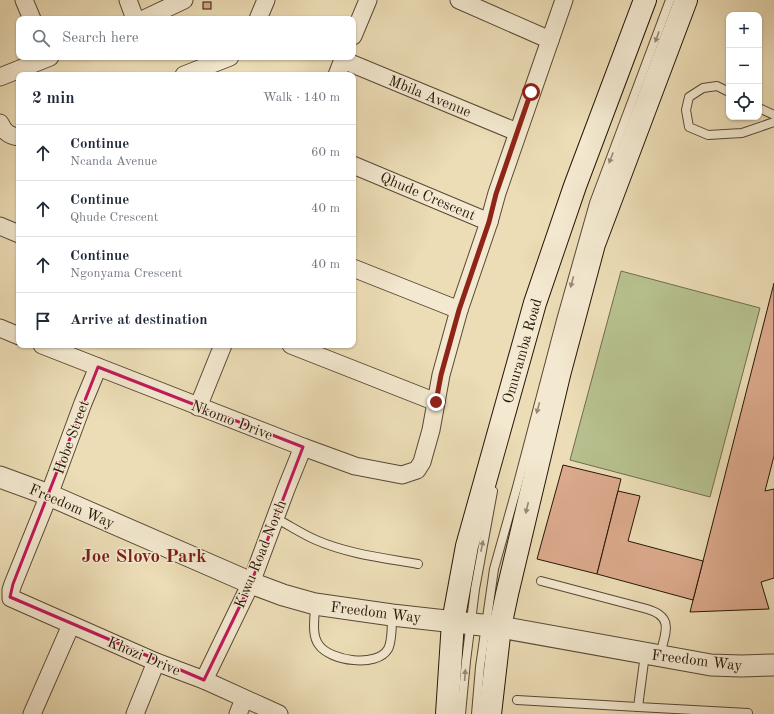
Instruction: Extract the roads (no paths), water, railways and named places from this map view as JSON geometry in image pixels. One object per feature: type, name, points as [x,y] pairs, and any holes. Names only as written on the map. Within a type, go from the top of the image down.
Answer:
[{"type":"main road","name":"Omuramba Road","points":[[490,714],[467,546],[535,303],[575,186],[645,0]]},
{"type":"main road","name":"Omuramba Road","points":[[447,714],[477,625],[508,587],[558,375],[594,244],[686,0]]},
{"type":"street","points":[[24,0],[31,16]]},
{"type":"street","points":[[128,0],[134,16]]},
{"type":"street","points":[[150,16],[184,0]]},
{"type":"street","points":[[259,16],[266,0]]},
{"type":"street","points":[[356,29],[368,0]]},
{"type":"street","points":[[459,0],[550,40]]},
{"type":"street","points":[[489,222],[496,194],[564,0]]},
{"type":"street","points":[[0,77],[42,60]]},
{"type":"street","points":[[197,72],[223,60]]},
{"type":"street","name":"Mbila Avenue","points":[[341,64],[518,132]]},
{"type":"street","points":[[0,123],[6,132],[16,136]]},
{"type":"street","name":"Qhude Crescent","points":[[356,166],[489,222],[459,310],[441,375],[431,430],[422,462]]},
{"type":"street","points":[[0,226],[16,233]]},
{"type":"street","points":[[356,269],[459,310]]},
{"type":"street","points":[[0,328],[16,335]]},
{"type":"street","name":"Nkomo Drive","points":[[50,348],[198,407],[355,466],[402,475],[417,470],[422,462]]},
{"type":"street","points":[[198,407],[222,348]]},
{"type":"street","points":[[299,348],[436,402]]},
{"type":"street","name":"Hobe Street","points":[[10,597],[13,584],[98,367]]},
{"type":"street","name":"Kiwu Road North","points":[[204,680],[251,583],[303,447]]},
{"type":"street","name":"Freedom Way","points":[[0,477],[49,495],[251,583],[283,595],[315,604],[477,625],[711,665],[774,665]]},
{"type":"street","name":"Khozi Drive","points":[[10,597],[156,662],[204,680],[241,707],[279,714]]},
{"type":"street","points":[[32,714],[71,625]]},
{"type":"street","points":[[135,714],[156,662]]},
{"type":"lane","points":[[462,714],[466,661],[518,487],[594,203],[670,0]]},
{"type":"lane","points":[[726,90],[717,86],[703,88],[689,97],[686,110],[689,127],[708,134],[742,133],[774,122]]},
{"type":"lane","points":[[762,109],[774,115]]},
{"type":"lane","points":[[534,337],[543,307]]},
{"type":"lane","points":[[476,714],[480,667],[477,625],[477,575],[496,483]]},
{"type":"lane","points":[[275,518],[315,540],[335,547],[370,556],[418,564]]},
{"type":"lane","points":[[541,581],[647,609],[660,614],[664,618],[666,624],[653,655],[638,707]]},
{"type":"lane","points":[[315,604],[315,637],[319,644],[334,657],[370,660],[387,651],[390,645],[392,615]]},
{"type":"lane","points":[[774,665],[774,672]]},
{"type":"lane","points":[[518,700],[748,713]]},
{"type":"district","name":"Joe Slovo Park","points":[[144,555]]}]
